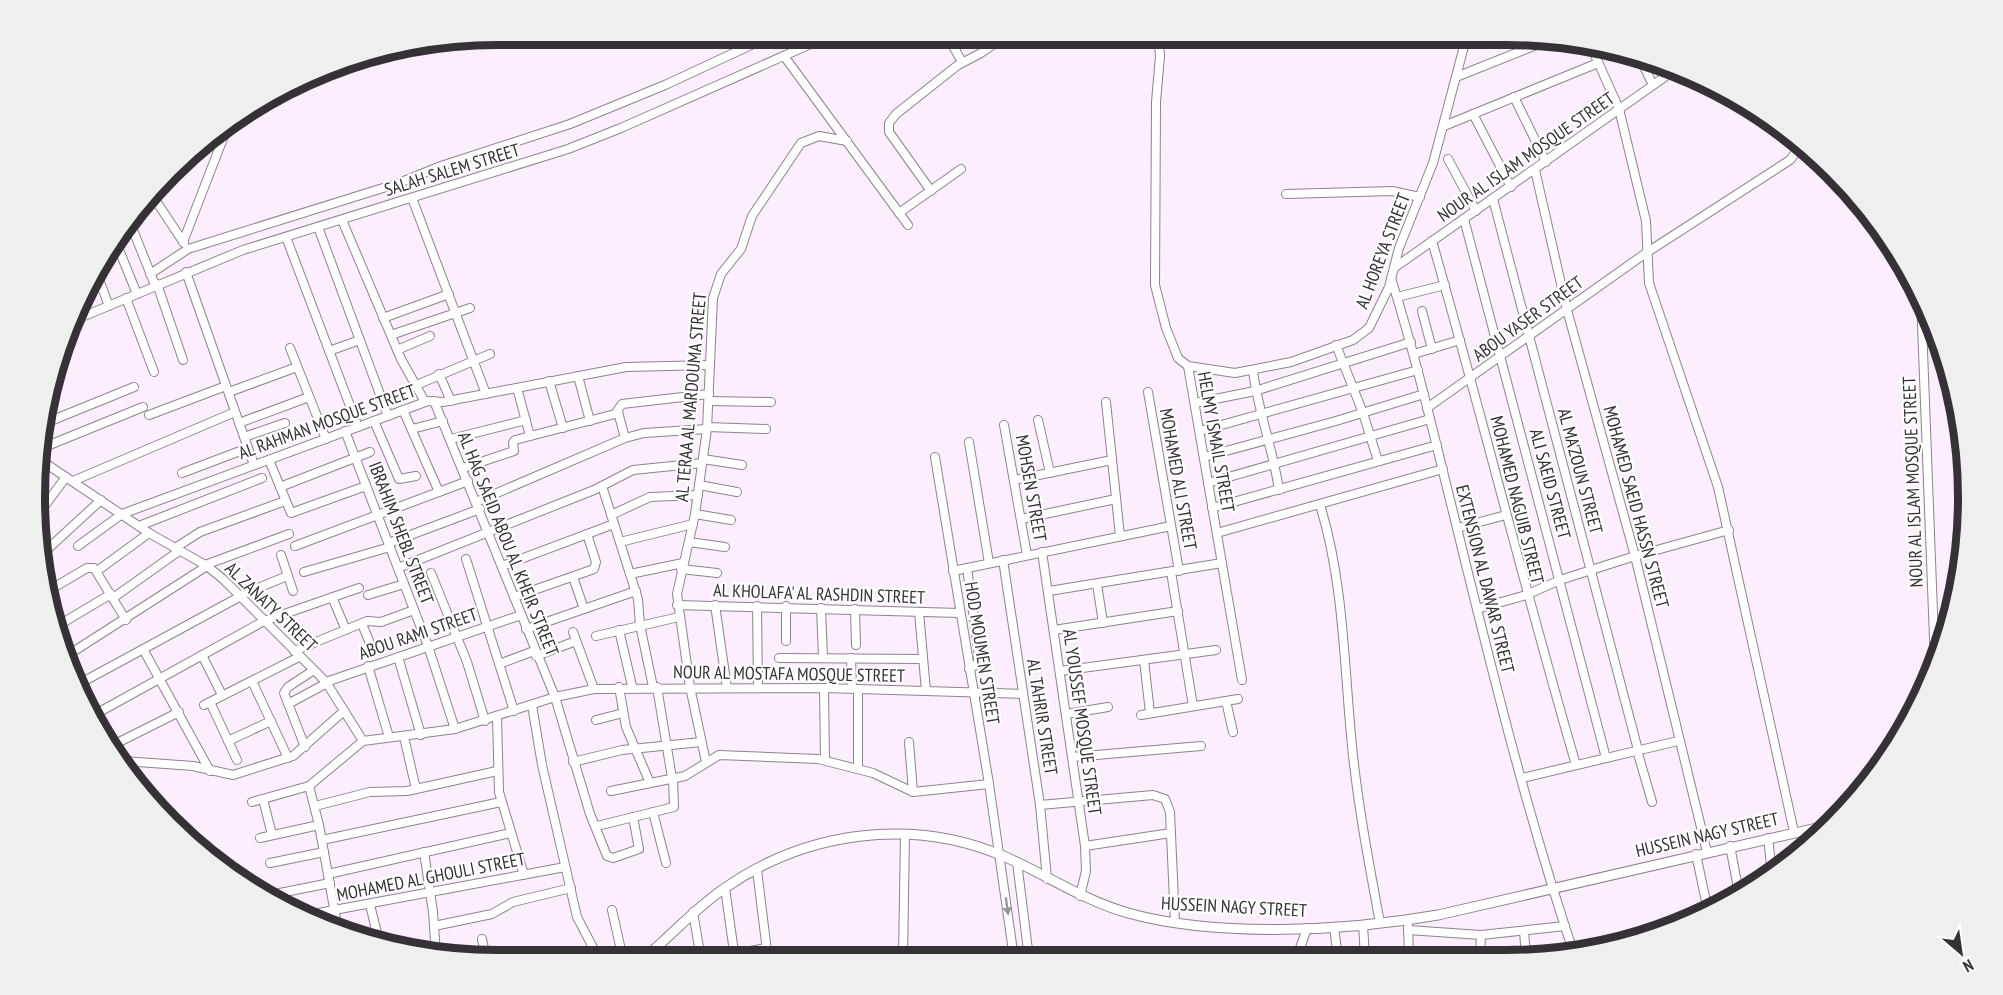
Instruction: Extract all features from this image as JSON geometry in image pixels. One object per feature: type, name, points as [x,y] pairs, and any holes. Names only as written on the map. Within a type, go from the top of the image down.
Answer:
[{"type":"street","points":[[150,274],[186,245],[399,183],[441,165],[570,124],[665,85],[751,45]]},
{"type":"street","name":"SALAH SALEM STREET","points":[[83,316],[186,272],[286,237],[568,149],[809,45]]},
{"type":"street","points":[[953,45],[962,62]]},
{"type":"street","points":[[931,191],[889,132],[889,123],[896,114],[962,62],[990,45]]},
{"type":"street","name":"HELMY ISMAIL STREET","points":[[1159,45],[1156,102],[1155,285],[1174,351],[1182,363],[1188,366],[1242,680]]},
{"type":"street","name":"AL HOREYA STREET","points":[[1188,366],[1226,373],[1278,366],[1361,336],[1369,328],[1391,278],[1399,248],[1420,197],[1444,126],[1464,45]]},
{"type":"street","points":[[1456,77],[1534,46]]},
{"type":"street","points":[[1594,54],[1619,109],[1646,221],[1649,283],[1718,487],[1794,832]]},
{"type":"street","points":[[784,56],[908,225]]},
{"type":"street","points":[[1444,126],[1598,63]]},
{"type":"street","points":[[1644,67],[1653,85]]},
{"type":"street","name":"NOUR AL ISLAM MOSQUE STREET","points":[[1394,268],[1668,75]]},
{"type":"street","points":[[1514,98],[1546,162]]},
{"type":"street","points":[[1473,114],[1510,187]]},
{"type":"street","name":"AL TERAA AL MARDOUMA STREET","points":[[706,762],[690,687],[677,605],[682,566],[695,514],[703,461],[709,397],[709,333],[716,286],[721,274],[741,249],[752,216],[806,139],[819,135],[847,141]]},
{"type":"street","points":[[186,245],[224,138]]},
{"type":"street","name":"ABOU YASER STREET","points":[[1428,408],[1646,253],[1790,160],[1797,151]]},
{"type":"street","points":[[1448,159],[1476,211]]},
{"type":"street","points":[[899,213],[961,170]]},
{"type":"street","name":"MOHAMED SAEID HASSN STREET","points":[[1535,170],[1567,310],[1635,556],[1678,741],[1707,852]]},
{"type":"street","points":[[1286,194],[1392,191],[1420,197]]},
{"type":"street","points":[[412,198],[486,394]]},
{"type":"street","name":"AL MA'ZOUN STREET","points":[[1493,199],[1652,802]]},
{"type":"street","points":[[156,201],[186,245]]},
{"type":"street","name":"ALI SAEID STREET","points":[[1464,219],[1606,758]]},
{"type":"street","points":[[342,220],[397,350],[414,386],[425,402]]},
{"type":"street","points":[[318,227],[388,416]]},
{"type":"street","points":[[133,230],[183,360]]},
{"type":"street","points":[[286,237],[358,427]]},
{"type":"street","name":"MOHAMED NAGUIB STREET","points":[[1432,242],[1471,379],[1526,596],[1576,765]]},
{"type":"street","points":[[119,250],[137,294]]},
{"type":"street","points":[[186,272],[254,465]]},
{"type":"street","name":"EXTENSION AL DAWAR STREET","points":[[1391,278],[1411,342],[1477,609],[1550,887],[1571,945]]},
{"type":"street","points":[[100,282],[109,306]]},
{"type":"street","points":[[1397,297],[1445,285]]},
{"type":"street","points":[[383,318],[449,294]]},
{"type":"street","points":[[126,298],[154,372]]},
{"type":"street","points":[[391,335],[470,308]]},
{"type":"street","points":[[1422,311],[1432,349]]},
{"type":"street","name":"NOUR AL ISLAM MOSQUE STREET","points":[[1922,319],[1934,643]]},
{"type":"street","points":[[397,350],[430,336]]},
{"type":"street","points":[[329,351],[360,340]]},
{"type":"street","points":[[1414,354],[1460,340]]},
{"type":"street","points":[[1195,403],[1256,391],[1411,342]]},
{"type":"street","points":[[1336,345],[1363,413],[1378,461]]},
{"type":"street","points":[[290,348],[326,439]]},
{"type":"street","points":[[414,386],[490,354]]},
{"type":"street","name":"AL RAHMAN MOSQUE STREET","points":[[78,546],[122,514],[425,402],[451,401],[626,367],[709,365]]},
{"type":"street","points":[[149,415],[297,367]]},
{"type":"street","points":[[1200,431],[1418,370]]},
{"type":"street","points":[[1253,371],[1260,414],[1269,439],[1279,490]]},
{"type":"street","points":[[439,374],[451,401]]},
{"type":"street","points":[[578,376],[590,421]]},
{"type":"street","points":[[549,381],[563,428]]},
{"type":"street","points":[[52,420],[134,387]]},
{"type":"street","points":[[517,388],[530,436]]},
{"type":"street","name":"MOHAMED ALI STREET","points":[[1148,392],[1171,525],[1178,611],[1193,706]]},
{"type":"street","points":[[1204,456],[1424,394]]},
{"type":"street","points":[[239,423],[309,397]]},
{"type":"street","points":[[625,438],[618,412],[622,404],[709,397],[771,402]]},
{"type":"street","name":"AL HAG SAEID ABOU AL KHEIR STREET","points":[[434,401],[489,533],[535,654],[555,697],[573,762],[605,853],[613,858],[639,849],[633,817]]},
{"type":"street","points":[[1106,402],[1120,536]]},
{"type":"street","points":[[48,445],[143,407]]},
{"type":"street","points":[[403,410],[439,492]]},
{"type":"street","points":[[45,506],[69,479],[235,412]]},
{"type":"street","points":[[463,468],[514,451],[514,441],[618,412]]},
{"type":"street","points":[[1208,483],[1430,419]]},
{"type":"street","points":[[451,439],[526,420]]},
{"type":"street","points":[[1038,420],[1050,473]]},
{"type":"street","points":[[374,421],[399,479],[416,476]]},
{"type":"street","points":[[412,429],[443,421]]},
{"type":"street","points":[[244,437],[285,423]]},
{"type":"street","name":"MOHSEN STREET","points":[[1004,425],[1027,555]]},
{"type":"street","points":[[304,572],[389,545],[625,438],[644,433],[707,428],[766,429]]},
{"type":"street","name":"IBRAHIM SHEBL STREET","points":[[345,431],[428,646],[455,729]]},
{"type":"street","points":[[969,442],[989,563]]},
{"type":"street","points":[[1212,508],[1437,445]]},
{"type":"street","points":[[182,473],[248,448]]},
{"type":"street","points":[[280,487],[370,452]]},
{"type":"street","name":"HOD MOUMEN STREET","points":[[935,457],[989,784],[1013,950]]},
{"type":"street","points":[[269,460],[291,513],[366,486]]},
{"type":"street","points":[[1014,480],[1112,460]]},
{"type":"street","points":[[398,568],[602,486],[633,470],[703,461],[742,465]]},
{"type":"street","name":"AL ZANATY STREET","points":[[46,464],[149,533],[206,565],[241,595],[326,683],[363,741]]},
{"type":"street","points":[[1217,533],[1320,506],[1443,469]]},
{"type":"street","points":[[138,526],[262,478]]},
{"type":"street","points":[[295,546],[468,481]]},
{"type":"street","points":[[699,485],[736,492]]},
{"type":"street","points":[[597,826],[675,805],[655,687],[640,625],[636,591],[602,486]]},
{"type":"street","points":[[611,515],[650,497],[698,495]]},
{"type":"street","points":[[1021,519],[1116,499]]},
{"type":"street","points":[[48,549],[101,500]]},
{"type":"street","points":[[63,623],[112,596],[200,532],[285,501]]},
{"type":"street","points":[[1320,506],[1327,529],[1335,577],[1352,747],[1366,851],[1380,923]]},
{"type":"street","points":[[695,514],[731,520]]},
{"type":"street","points":[[1457,528],[1506,515]]},
{"type":"street","points":[[502,566],[614,524]]},
{"type":"street","points":[[620,542],[693,524]]},
{"type":"street","points":[[953,571],[1171,525]]},
{"type":"street","points":[[1477,609],[1526,596],[1560,580],[1635,556],[1729,530]]},
{"type":"street","points":[[97,571],[149,533]]},
{"type":"street","points":[[72,652],[126,620],[206,565],[289,534]]},
{"type":"street","points":[[514,597],[594,569],[596,565],[587,534]]},
{"type":"street","points":[[689,543],[725,547]]},
{"type":"street","name":"AL YOUSSEF MOSQUE STREET","points":[[1042,552],[1085,846],[1086,871],[1080,896]]},
{"type":"street","points":[[281,555],[292,591]]},
{"type":"street","points":[[466,559],[514,711]]},
{"type":"street","name":"AL TAHRIR STREET","points":[[1003,560],[1040,805],[1047,879]]},
{"type":"street","points":[[1049,591],[1222,563]]},
{"type":"street","points":[[630,574],[682,566],[717,573]]},
{"type":"street","points":[[54,587],[87,568],[97,571],[126,620]]},
{"type":"street","points":[[967,568],[979,656],[976,664],[969,669]]},
{"type":"street","points":[[431,573],[485,720]]},
{"type":"street","points":[[84,681],[241,595],[287,576]]},
{"type":"street","points":[[573,577],[584,609]]},
{"type":"street","points":[[368,595],[404,584]]},
{"type":"street","points":[[1097,584],[1103,623]]},
{"type":"street","points":[[99,712],[264,621],[358,588]]},
{"type":"street","points":[[526,629],[636,591]]},
{"type":"street","points":[[332,597],[346,630]]},
{"type":"street","name":"AL KHOLAFA' AL RASHDIN STREET","points":[[677,605],[786,606],[960,614]]},
{"type":"street","points":[[715,605],[727,688]]},
{"type":"street","points":[[757,606],[758,687]]},
{"type":"street","points":[[786,606],[786,641]]},
{"type":"street","points":[[821,608],[823,658]]},
{"type":"street","points":[[855,609],[856,645]]},
{"type":"street","points":[[237,760],[207,703],[346,630],[370,621],[381,622],[414,610]]},
{"type":"street","points":[[1053,630],[1178,611]]},
{"type":"street","points":[[919,612],[926,691]]},
{"type":"street","name":"ABOU RAMI STREET","points":[[288,705],[326,683],[369,666],[521,615]]},
{"type":"street","points":[[596,636],[679,617]]},
{"type":"street","points":[[362,624],[372,648]]},
{"type":"street","points":[[619,630],[632,686]]},
{"type":"street","points":[[573,632],[594,688]]},
{"type":"street","points":[[499,664],[576,641]]},
{"type":"street","points":[[143,649],[210,771]]},
{"type":"street","points":[[1060,671],[1216,650]]},
{"type":"street","points":[[202,656],[222,695]]},
{"type":"street","points":[[398,657],[421,735]]},
{"type":"street","points":[[778,658],[923,659]]},
{"type":"street","points":[[851,658],[855,689],[858,769]]},
{"type":"street","points":[[1144,660],[1146,714],[1238,699]]},
{"type":"street","points":[[369,666],[389,737]]},
{"type":"street","points":[[305,747],[288,705],[285,690],[314,670]]},
{"type":"street","points":[[252,681],[288,758]]},
{"type":"street","points":[[619,687],[623,713],[650,783]]},
{"type":"street","name":"NOUR AL MOSTAFA MOSQUE STREET","points":[[363,741],[455,729],[555,697],[594,688],[758,687],[1023,694]]},
{"type":"street","points":[[824,688],[825,760]]},
{"type":"street","points":[[1226,701],[1233,732]]},
{"type":"street","points":[[532,705],[570,888],[580,926],[594,950]]},
{"type":"street","points":[[1066,714],[1108,707]]},
{"type":"street","points":[[130,761],[193,766],[233,775],[288,758],[305,747],[344,711]]},
{"type":"street","points":[[117,743],[179,712]]},
{"type":"street","points":[[596,720],[623,713]]},
{"type":"street","points":[[497,717],[497,771],[501,802],[524,875]]},
{"type":"street","points":[[228,741],[271,721]]},
{"type":"street","points":[[404,737],[416,789]]},
{"type":"street","points":[[252,802],[309,786],[363,741]]},
{"type":"street","points":[[1521,778],[1678,741]]},
{"type":"street","points":[[573,762],[635,748],[701,742]]},
{"type":"street","points":[[909,742],[913,792]]},
{"type":"street","points":[[1073,757],[1201,746]]},
{"type":"street","points":[[611,791],[691,774],[706,762],[719,756],[794,757],[825,760],[879,775],[913,792],[989,784]]},
{"type":"street","points":[[315,806],[370,792],[416,789],[497,771]]},
{"type":"street","points":[[309,786],[319,825],[336,920]]},
{"type":"street","points":[[1040,805],[1159,796],[1169,805],[1175,923]]},
{"type":"street","points":[[263,799],[272,835]]},
{"type":"street","points":[[322,840],[501,802]]},
{"type":"street","points":[[652,812],[666,863]]},
{"type":"street","points":[[260,838],[319,825]]},
{"type":"street","name":"HUSSEIN NAGY STREET","points":[[653,950],[693,912],[725,888],[757,870],[802,850],[832,840],[863,835],[905,834],[953,840],[1000,854],[1080,896],[1126,913],[1175,923],[1334,928],[1380,923],[1408,925],[1550,887],[1814,828]]},
{"type":"street","points":[[280,893],[424,852],[511,833]]},
{"type":"street","points":[[1085,846],[1171,833]]},
{"type":"street","points":[[903,950],[905,834]]},
{"type":"street","points":[[1768,838],[1771,864]]},
{"type":"street","points":[[1730,846],[1738,886]]},
{"type":"street","points":[[270,863],[324,852]]},
{"type":"street","points":[[424,852],[431,893],[435,946]]},
{"type":"street","points":[[1696,854],[1706,903]]},
{"type":"street","points":[[1017,862],[1028,950]]},
{"type":"street","name":"MOHAMED AL GHOULI STREET","points":[[320,914],[565,867]]},
{"type":"street","points":[[757,870],[766,948],[758,950]]},
{"type":"street","points":[[434,926],[492,914],[513,902],[570,888]]},
{"type":"street","points":[[725,888],[734,950]]},
{"type":"street","points":[[370,905],[377,934]]},
{"type":"street","points":[[612,910],[621,950]]},
{"type":"street","points":[[693,912],[699,950]]},
{"type":"street","points":[[1363,925],[1365,950]]},
{"type":"street","points":[[1409,950],[1408,925],[1481,934],[1564,926]]},
{"type":"street","points":[[1299,950],[1307,928]]},
{"type":"street","points":[[1334,928],[1337,950]]},
{"type":"street","points":[[1524,931],[1525,949]]},
{"type":"street","points":[[1480,950],[1481,934]]},
{"type":"street","points":[[482,939],[484,950]]}]
